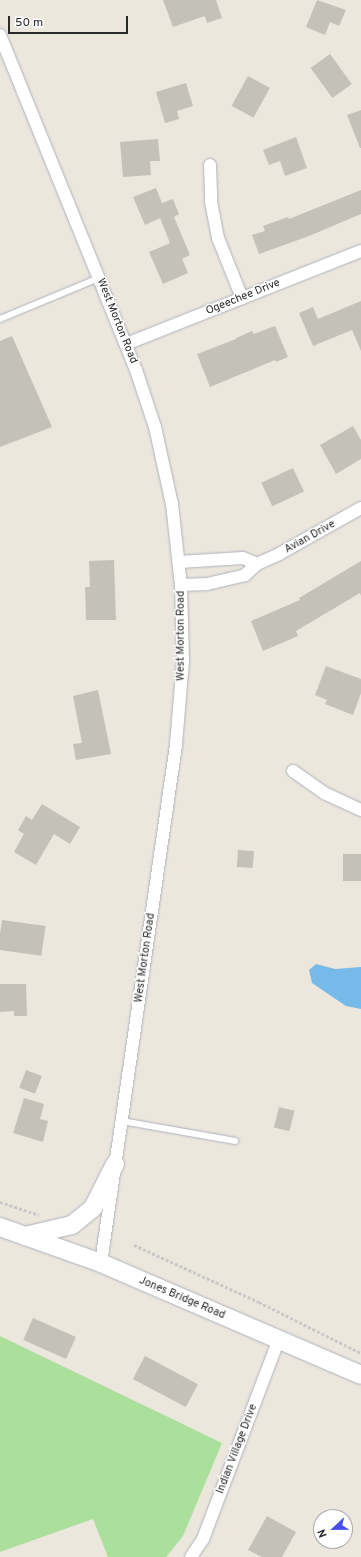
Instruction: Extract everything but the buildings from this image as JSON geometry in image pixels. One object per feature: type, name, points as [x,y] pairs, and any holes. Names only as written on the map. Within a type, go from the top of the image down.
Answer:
[{"type":"main road","points":[[25,1236],[72,1225],[93,1208],[115,1164]]},
{"type":"main road","name":"Jones Bridge Road","points":[[0,1227],[101,1264],[361,1375]]},
{"type":"street","name":"West Morton Road","points":[[0,35],[100,278],[126,344],[155,427],[172,504],[181,585],[183,661],[176,745],[101,1264]]},
{"type":"street","points":[[210,165],[211,202],[218,238],[242,298]]},
{"type":"street","name":"Ogeechee Drive","points":[[126,344],[361,251]]},
{"type":"street","name":"Avian Drive","points":[[181,585],[207,584],[245,575],[257,564],[279,554],[361,508]]},
{"type":"street","points":[[179,562],[243,558],[257,564]]},
{"type":"street","points":[[293,771],[324,792],[361,810]]},
{"type":"street","name":"Indian Village Drive","points":[[191,1557],[203,1539],[279,1339]]},
{"type":"lane","points":[[0,319],[100,278]]},
{"type":"lane","points":[[122,1121],[235,1141]]},
{"type":"path","points":[[0,1202],[44,1217]]},
{"type":"path","points":[[134,1245],[259,1302],[361,1353]]},
{"type":"green space","points":[[0,1336],[222,1443],[183,1536],[166,1557],[108,1557],[93,1519],[0,1552]]},
{"type":"water","points":[[316,964],[335,969],[361,967],[361,1009],[346,1006],[312,983],[309,970]]}]
